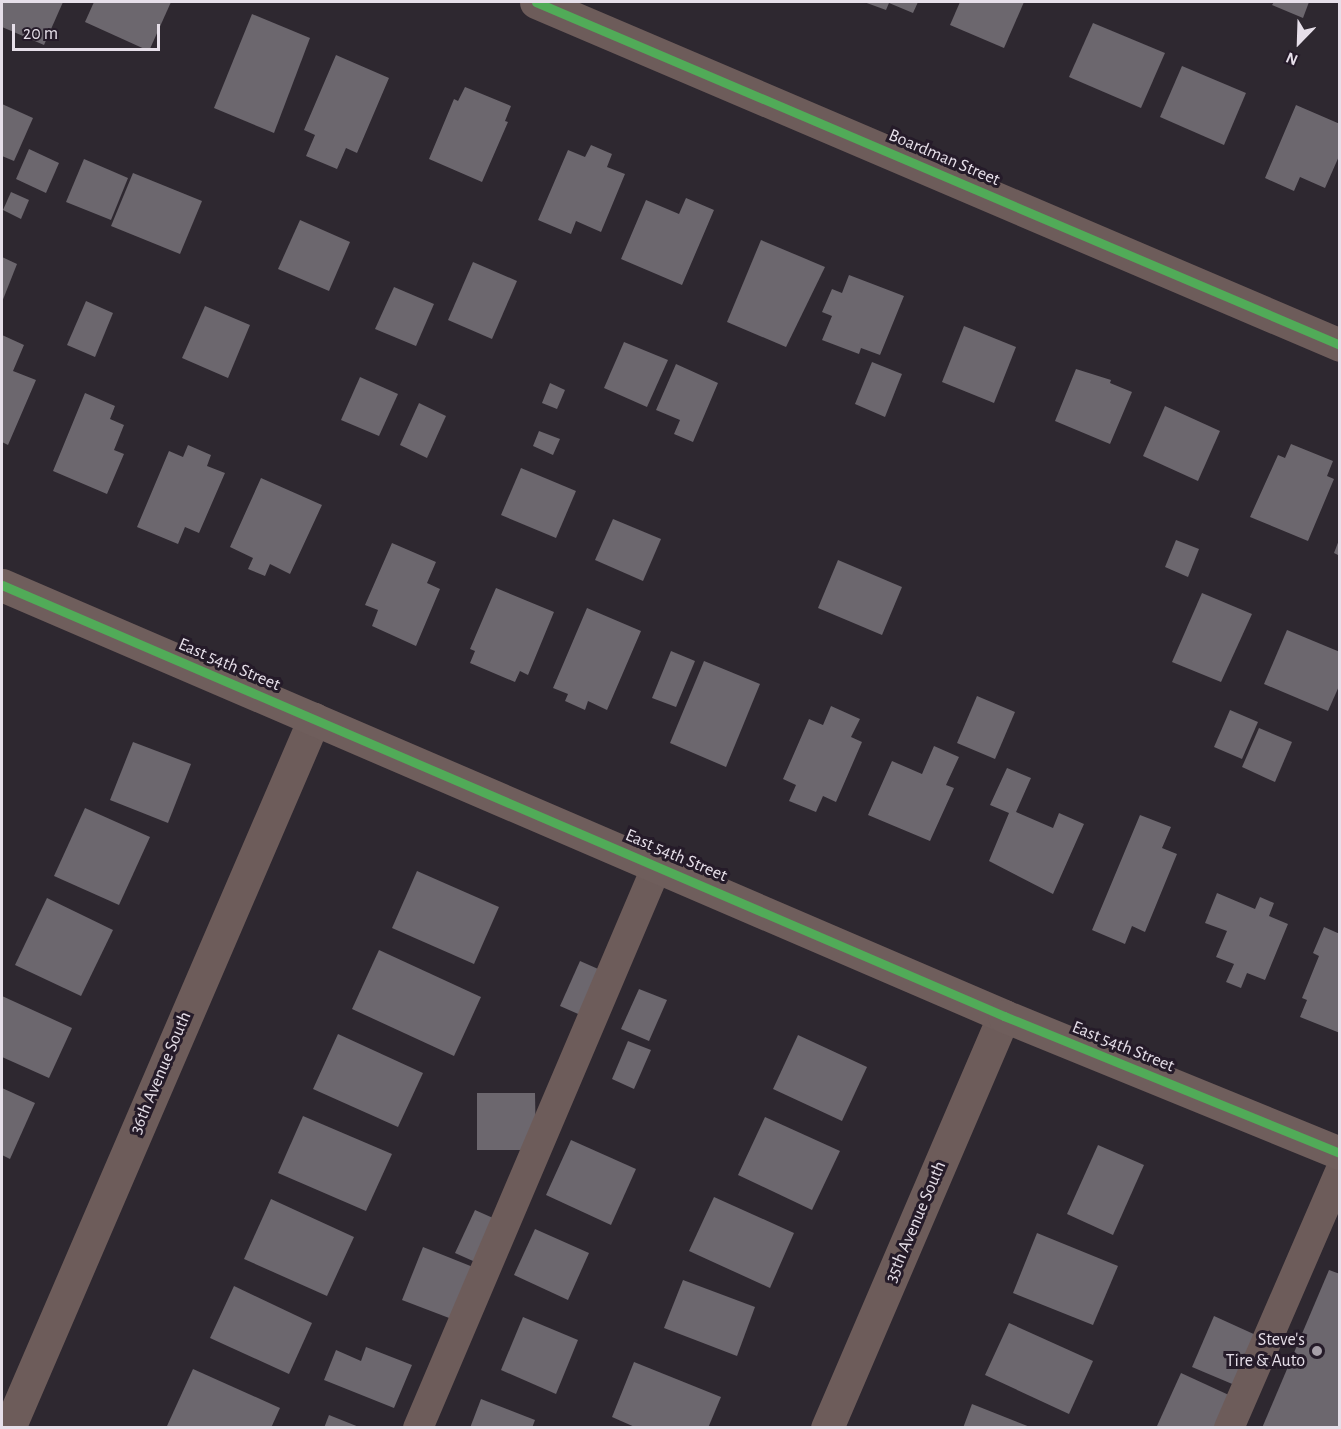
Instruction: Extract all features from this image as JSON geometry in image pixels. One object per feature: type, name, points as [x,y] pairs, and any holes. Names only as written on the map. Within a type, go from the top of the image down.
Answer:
[{"type":"street","name":"Boardman Street","points":[[536,2],[1340,345]]},
{"type":"street","name":"East 54th Street","points":[[2,585],[1004,1016],[1340,1153]]},
{"type":"street","name":"36th Avenue South","points":[[9,1428],[314,719]]},
{"type":"street","name":"35th Avenue South","points":[[827,1428],[1004,1016]]},
{"type":"lane","points":[[418,1428],[657,866]]},
{"type":"lane","points":[[1229,1428],[1340,1171]]},
{"type":"building","points":[[2,2],[63,2],[44,45],[2,27]]},
{"type":"building","points":[[94,2],[171,2],[149,51],[85,22]]},
{"type":"building","points":[[864,2],[918,2],[913,13],[889,3],[886,10]]},
{"type":"building","points":[[960,2],[1024,2],[1004,48],[950,25]]},
{"type":"building","points":[[1274,2],[1309,2],[1303,18],[1272,5]]},
{"type":"building","points":[[252,14],[310,38],[274,133],[214,108]]},
{"type":"building","points":[[1093,23],[1165,53],[1141,108],[1069,77]]},
{"type":"building","points":[[336,55],[389,78],[357,153],[346,148],[337,169],[306,156],[315,135],[304,130]]},
{"type":"building","points":[[1182,66],[1246,93],[1224,145],[1160,117]]},
{"type":"building","points":[[465,87],[511,106],[505,121],[508,122],[482,182],[429,159],[454,99],[458,101]]},
{"type":"building","points":[[2,104],[33,118],[14,161],[2,156]]},
{"type":"building","points":[[1296,105],[1340,124],[1340,154],[1325,188],[1300,177],[1294,191],[1265,178]]},
{"type":"building","points":[[591,145],[612,154],[607,167],[625,174],[601,232],[576,221],[571,234],[538,220],[568,150],[585,157]]},
{"type":"building","points":[[29,149],[59,163],[46,193],[16,179]]},
{"type":"building","points":[[84,159],[128,178],[111,220],[66,202]]},
{"type":"building","points":[[133,173],[202,201],[180,254],[111,226]]},
{"type":"building","points":[[11,192],[29,200],[21,219],[3,210]]},
{"type":"building","points":[[686,198],[714,210],[682,285],[621,259],[646,200],[679,214]]},
{"type":"building","points":[[300,220],[350,242],[329,291],[278,269]]},
{"type":"building","points":[[761,240],[825,267],[786,347],[727,322]]},
{"type":"building","points":[[2,257],[17,264],[2,302]]},
{"type":"building","points":[[473,262],[517,281],[492,339],[448,320]]},
{"type":"building","points":[[849,275],[904,296],[880,355],[861,348],[859,354],[822,340],[832,316],[822,312],[832,289],[842,293]]},
{"type":"building","points":[[394,287],[434,304],[416,346],[375,329]]},
{"type":"building","points":[[86,301],[113,313],[95,357],[67,345]]},
{"type":"building","points":[[205,306],[250,325],[228,378],[182,358]]},
{"type":"building","points":[[964,326],[1016,347],[994,403],[942,382]]},
{"type":"building","points":[[2,335],[24,345],[13,371],[36,380],[8,445],[2,442]]},
{"type":"building","points":[[624,342],[668,360],[647,407],[604,388]]},
{"type":"building","points":[[872,362],[902,374],[885,417],[855,404]]},
{"type":"building","points":[[676,364],[718,383],[693,442],[674,434],[680,420],[656,410]]},
{"type":"building","points":[[1076,369],[1111,380],[1110,383],[1132,392],[1110,444],[1055,421]]},
{"type":"building","points":[[360,377],[398,394],[379,436],[341,420]]},
{"type":"building","points":[[550,383],[565,390],[557,409],[542,403]]},
{"type":"building","points":[[85,393],[115,406],[110,419],[124,425],[114,450],[124,454],[107,494],[53,471]]},
{"type":"building","points":[[419,403],[446,416],[427,458],[400,445]]},
{"type":"building","points":[[1165,406],[1220,431],[1198,481],[1143,456]]},
{"type":"building","points":[[539,431],[560,439],[553,455],[533,446]]},
{"type":"building","points":[[1291,444],[1333,461],[1327,476],[1334,479],[1308,541],[1250,517],[1278,455],[1285,458]]},
{"type":"building","points":[[188,445],[211,455],[207,466],[225,473],[199,533],[185,527],[178,544],[137,527],[169,451],[183,457]]},
{"type":"building","points":[[521,468],[576,491],[556,538],[501,515]]},
{"type":"building","points":[[261,478],[322,505],[290,574],[270,564],[265,576],[248,569],[253,558],[230,547]]},
{"type":"building","points":[[613,519],[661,539],[643,581],[595,560]]},
{"type":"building","points":[[1176,540],[1199,549],[1188,577],[1165,567]]},
{"type":"building","points":[[1340,540],[1340,556],[1334,553]]},
{"type":"building","points":[[392,543],[436,562],[427,583],[440,589],[416,646],[372,626],[378,610],[365,605]]},
{"type":"building","points":[[838,560],[902,587],[882,635],[818,608]]},
{"type":"building","points":[[496,588],[554,612],[528,675],[520,671],[515,682],[470,663],[475,651],[470,649]]},
{"type":"building","points":[[1202,593],[1252,614],[1221,682],[1172,662]]},
{"type":"building","points":[[587,608],[641,631],[607,710],[588,701],[585,710],[565,701],[568,694],[553,688]]},
{"type":"building","points":[[1287,630],[1340,652],[1340,684],[1328,711],[1264,684]]},
{"type":"building","points":[[671,651],[695,661],[676,707],[652,698]]},
{"type":"building","points":[[704,661],[760,684],[726,767],[670,743]]},
{"type":"building","points":[[977,696],[1015,712],[995,759],[957,743]]},
{"type":"building","points":[[831,706],[860,719],[851,737],[862,742],[836,802],[823,796],[816,812],[789,801],[796,785],[783,779],[809,719],[823,725]]},
{"type":"building","points":[[1230,710],[1258,722],[1242,759],[1214,747]]},
{"type":"building","points":[[1259,728],[1292,742],[1275,782],[1242,767]]},
{"type":"building","points":[[133,742],[191,764],[168,823],[110,800]]},
{"type":"building","points":[[934,746],[959,757],[946,785],[954,788],[930,841],[868,815],[892,761],[922,774]]},
{"type":"building","points":[[1007,768],[1031,778],[1016,812],[1053,828],[1059,813],[1084,824],[1053,894],[989,861],[1009,813],[990,805]]},
{"type":"building","points":[[85,808],[150,837],[119,905],[54,876]]},
{"type":"building","points":[[1140,815],[1171,827],[1162,848],[1177,854],[1145,932],[1132,926],[1125,944],[1092,930]]},
{"type":"building","points":[[417,871],[499,907],[474,964],[392,928]]},
{"type":"building","points":[[1217,893],[1255,909],[1260,897],[1274,903],[1269,916],[1288,924],[1265,980],[1247,973],[1241,988],[1226,982],[1234,964],[1216,957],[1227,931],[1205,923]]},
{"type":"building","points":[[47,898],[113,930],[81,996],[15,965]]},
{"type":"building","points":[[1324,927],[1340,934],[1340,1033],[1300,1017],[1307,1000],[1302,998],[1319,956],[1313,953]]},
{"type":"building","points":[[379,950],[481,997],[454,1056],[352,1009]]},
{"type":"building","points":[[580,961],[605,972],[585,1017],[560,1006]]},
{"type":"building","points":[[639,989],[667,1000],[649,1041],[621,1029]]},
{"type":"building","points":[[2,996],[72,1028],[49,1078],[2,1057]]},
{"type":"building","points":[[338,1034],[423,1073],[398,1127],[313,1089]]},
{"type":"building","points":[[798,1035],[867,1067],[842,1121],[773,1089]]},
{"type":"building","points":[[628,1041],[651,1050],[634,1089],[612,1079]]},
{"type":"building","points":[[2,1088],[35,1103],[10,1159],[2,1155]]},
{"type":"building","points":[[477,1093],[535,1093],[536,1150],[477,1150]]},
{"type":"building","points":[[303,1116],[392,1154],[366,1211],[278,1173]]},
{"type":"building","points":[[765,1117],[840,1151],[812,1210],[738,1175]]},
{"type":"building","points":[[571,1140],[636,1169],[611,1225],[546,1195]]},
{"type":"building","points":[[1098,1145],[1144,1165],[1113,1235],[1067,1214]]},
{"type":"building","points":[[714,1197],[794,1233],[770,1288],[689,1251]]},
{"type":"building","points":[[271,1199],[354,1237],[327,1296],[244,1259]]},
{"type":"building","points":[[475,1210],[502,1222],[482,1265],[455,1253]]},
{"type":"building","points":[[535,1229],[589,1253],[568,1300],[514,1275]]},
{"type":"building","points":[[1037,1233],[1118,1266],[1093,1325],[1013,1293]]},
{"type":"building","points":[[423,1247],[478,1269],[457,1321],[402,1300]]},
{"type":"building","name":"Steve's Tire & Auto","points":[[1329,1270],[1340,1274],[1340,1428],[1262,1428]]},
{"type":"building","points":[[683,1280],[755,1307],[737,1356],[664,1328]]},
{"type":"building","points":[[234,1286],[312,1323],[289,1374],[210,1338]]},
{"type":"building","points":[[1214,1316],[1258,1336],[1237,1386],[1192,1367]]},
{"type":"building","points":[[523,1317],[578,1340],[556,1394],[501,1370]]},
{"type":"building","points":[[1009,1323],[1093,1361],[1069,1414],[985,1375]]},
{"type":"building","points":[[366,1347],[412,1365],[394,1408],[324,1380],[336,1350],[361,1361]]},
{"type":"building","points":[[634,1362],[721,1397],[708,1428],[637,1428],[612,1417]]},
{"type":"building","points":[[193,1369],[280,1408],[271,1428],[167,1426]]},
{"type":"building","points":[[1181,1373],[1231,1396],[1218,1428],[1157,1426]]},
{"type":"building","points":[[481,1399],[535,1420],[532,1428],[470,1428]]},
{"type":"building","points":[[972,1404],[1030,1427],[1030,1428],[963,1428]]},
{"type":"building","points":[[329,1415],[359,1427],[359,1428],[324,1428]]},
{"type":"cycle path","points":[[536,2],[1340,345]]},
{"type":"cycle path","points":[[2,585],[1004,1016],[1340,1153]]},
{"type":"place","name":"Steve's Tire & Auto","points":[[1317,1351]]}]
